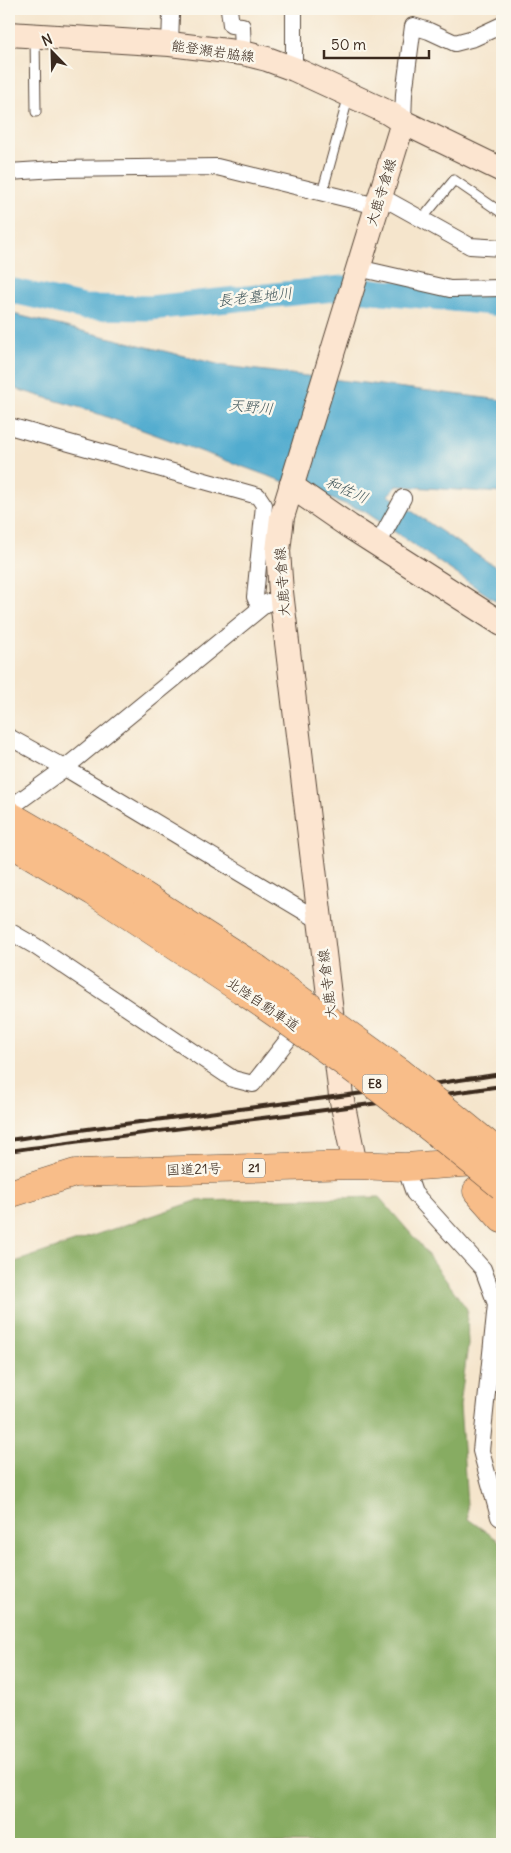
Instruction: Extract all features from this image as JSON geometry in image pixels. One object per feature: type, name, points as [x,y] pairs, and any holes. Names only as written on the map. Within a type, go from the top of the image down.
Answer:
[{"type":"highway","name":"北陸自動車道","points":[[14,808],[105,871],[308,1035],[390,1096],[490,1188],[502,1219]]},
{"type":"highway","name":"北陸自動車道","points":[[9,842],[245,984],[325,1003],[400,1072],[502,1156]]},
{"type":"highway","points":[[325,1003],[417,1075],[502,1136]]},
{"type":"highway","name":"国道21号","points":[[9,1194],[75,1173],[355,1165],[405,1166],[502,1161]]},
{"type":"main road","name":"能登瀬岩脇線","points":[[9,34],[170,44],[267,59],[294,69],[387,112],[403,122]]},
{"type":"main road","points":[[403,122],[502,170]]},
{"type":"main road","name":"大鹿寺倉線","points":[[355,1165],[325,1003],[320,921],[281,592],[278,551],[282,517],[292,481],[403,122]]},
{"type":"main road","points":[[292,481],[382,539],[502,624]]},
{"type":"street","points":[[169,9],[171,15],[170,44]]},
{"type":"street","points":[[229,9],[231,24],[242,26],[243,54]]},
{"type":"street","points":[[294,9],[294,69]]},
{"type":"street","points":[[403,122],[404,94],[413,26],[455,42],[474,38],[502,25]]},
{"type":"street","points":[[9,172],[56,169],[217,168],[322,193],[378,201],[422,219],[470,246],[502,247]]},
{"type":"street","points":[[358,268],[450,289],[502,288]]},
{"type":"street","points":[[9,426],[258,496],[264,505],[255,597],[260,608]]},
{"type":"street","points":[[382,539],[403,498]]},
{"type":"street","points":[[14,808],[281,592]]},
{"type":"street","points":[[9,737],[65,768],[320,921]]},
{"type":"street","points":[[9,931],[35,946],[234,1079],[253,1084],[325,1003]]},
{"type":"street","points":[[405,1166],[414,1193],[483,1269],[496,1304],[481,1451],[502,1519]]},
{"type":"lane","points":[[36,36],[36,112]]},
{"type":"lane","points":[[322,193],[349,95]]},
{"type":"lane","points":[[422,219],[454,180],[502,213]]},
{"type":"green space","points":[[379,1197],[419,1243],[467,1309],[468,1345],[460,1405],[468,1519],[502,1543],[502,1844],[9,1844],[9,1264],[196,1201]]},
{"type":"water","points":[[9,313],[225,366],[502,400],[502,493],[397,486],[388,495],[502,571],[502,605],[364,511],[85,409],[9,387]]},
{"type":"waterway","name":"長老墓地川","points":[[9,290],[83,307],[150,308],[343,288],[502,304]]},
{"type":"railway","points":[[9,1140],[502,1074]]},
{"type":"railway","points":[[9,1151],[502,1086]]},
{"type":"water label","name":"天野川","points":[[251,407]]},
{"type":"water label","name":"和佐川","points":[[347,490]]}]
